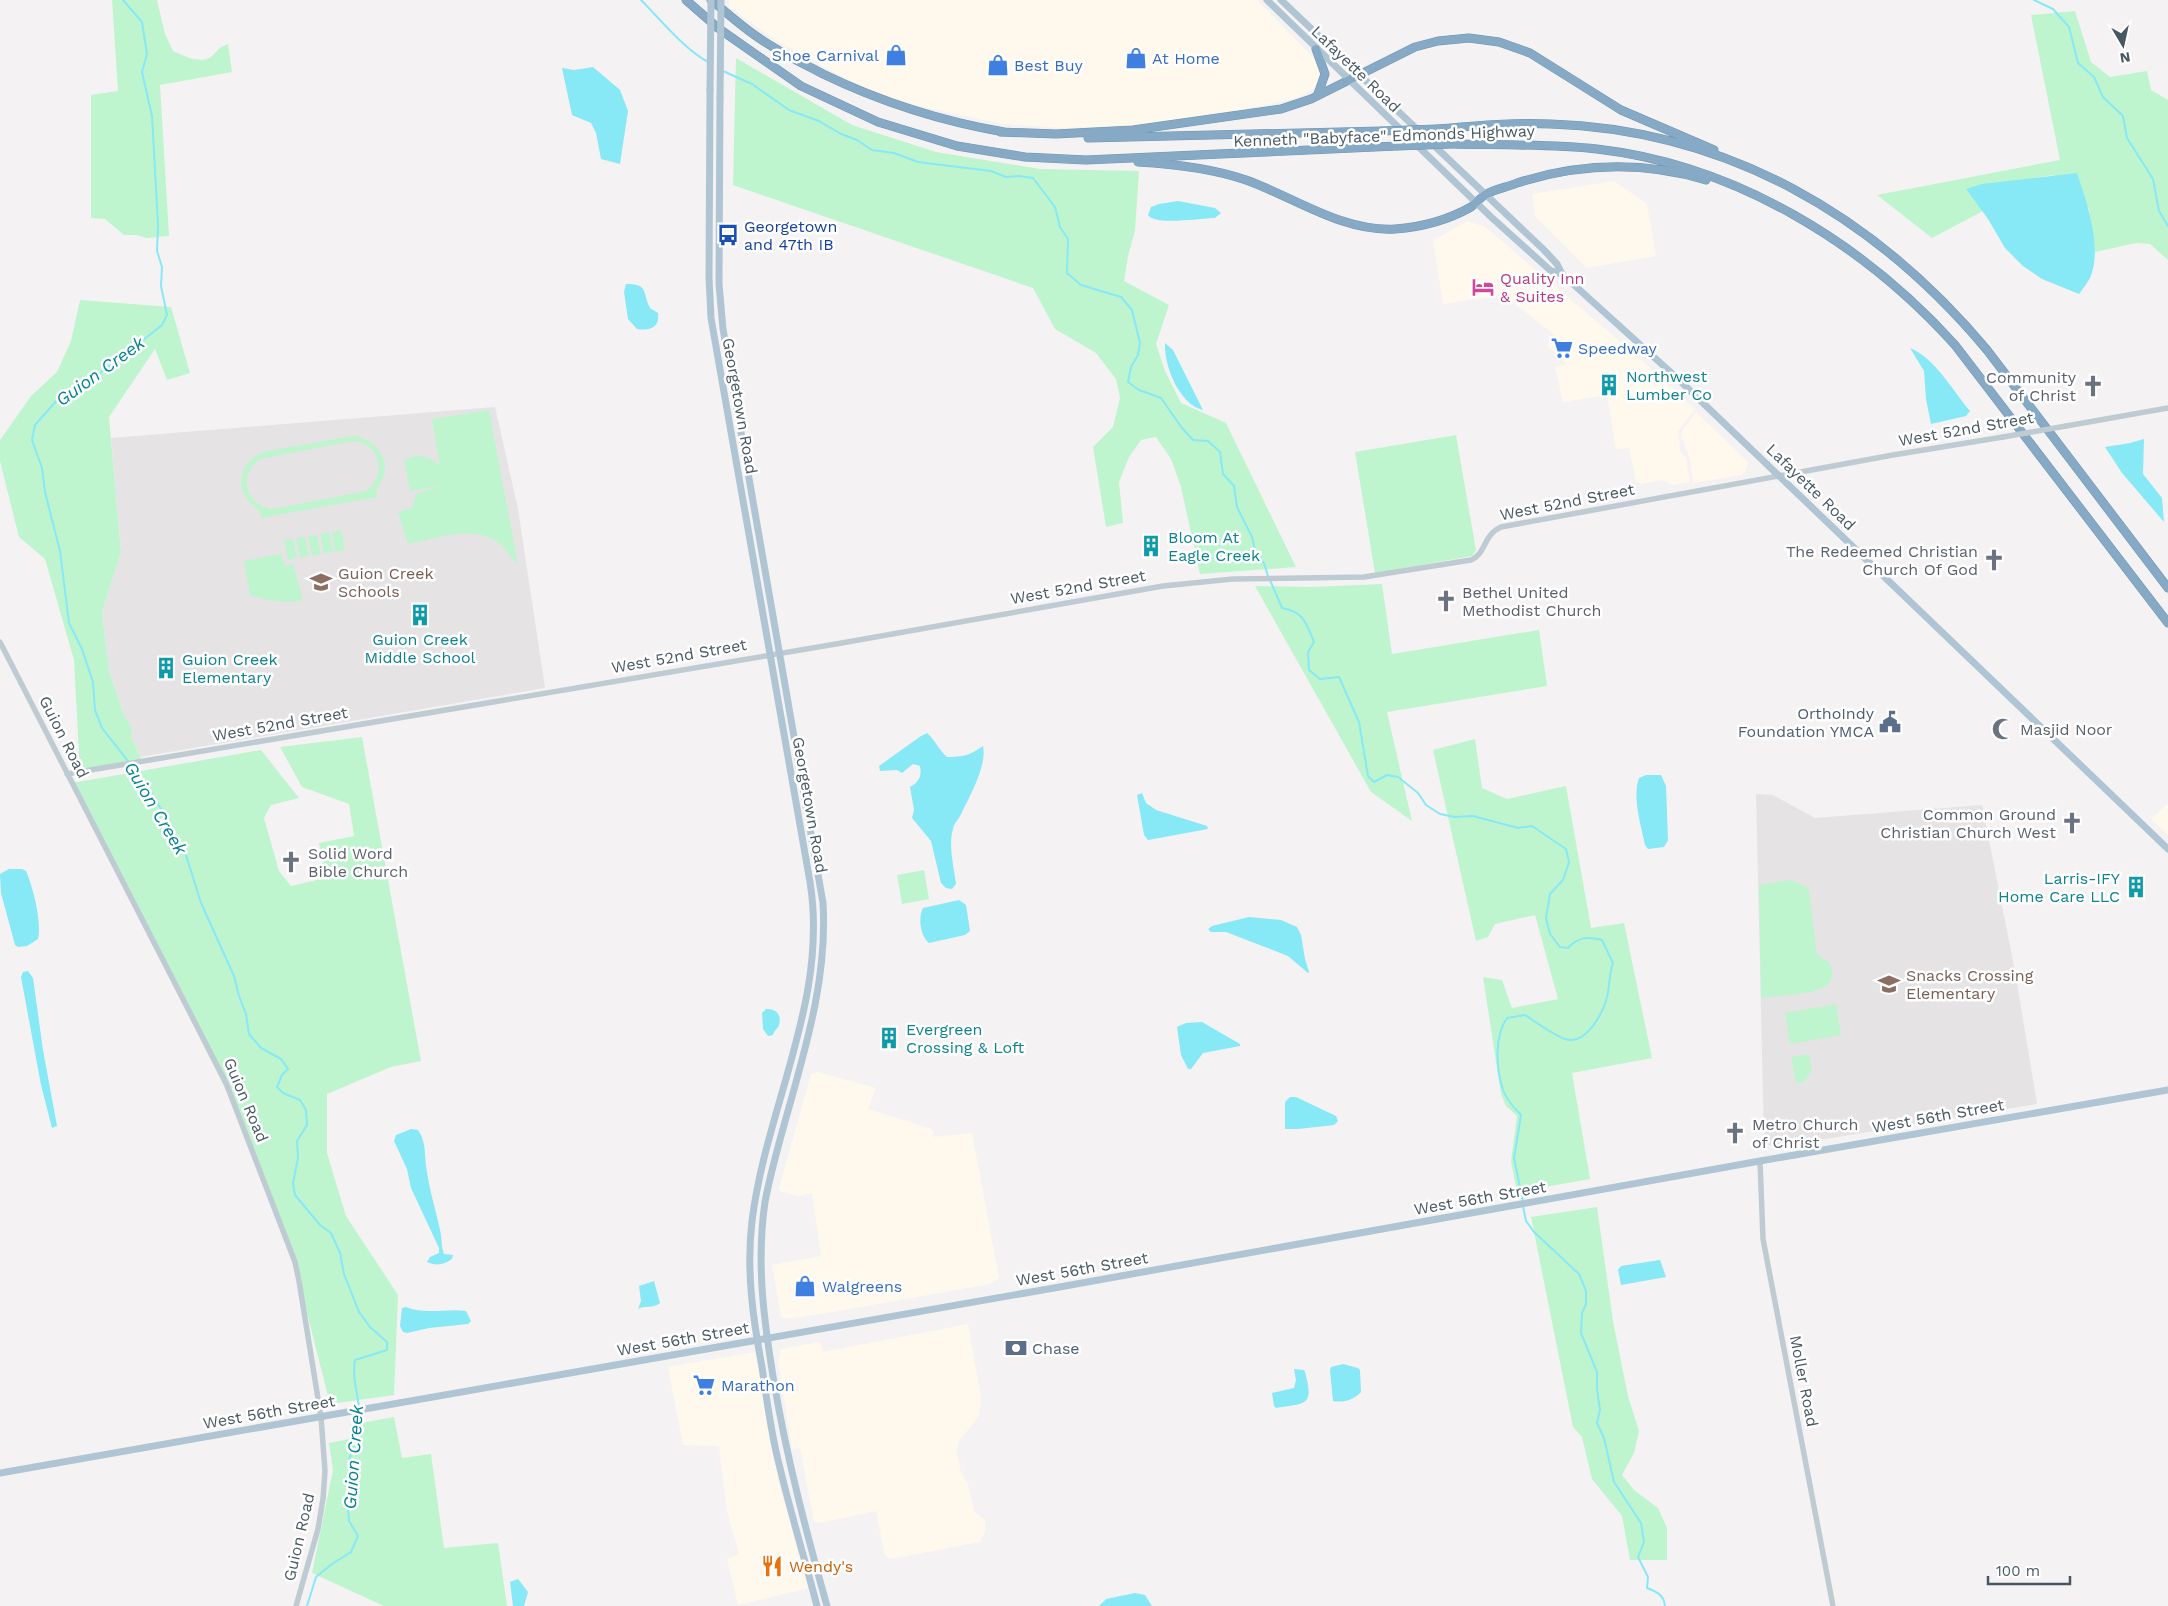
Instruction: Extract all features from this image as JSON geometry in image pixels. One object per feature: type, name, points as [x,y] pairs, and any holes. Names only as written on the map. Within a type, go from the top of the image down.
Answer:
[{"type":"highway","name":"Kenneth \"Babyface\" Edmonds Highway","points":[[686,0],[718,28],[789,79],[864,116],[917,135],[964,147],[1025,157],[1086,160],[1454,144],[1553,145],[1630,154],[1698,172],[1756,196],[1792,214],[1849,250],[1889,281],[1926,314],[1976,371],[2168,623]]},
{"type":"highway","name":"Kenneth \"Babyface\" Edmonds Highway","points":[[711,0],[756,36],[800,64],[848,86],[887,103],[922,114],[1000,132],[1078,138],[1437,129],[1525,123],[1602,128],[1672,142],[1746,166],[1800,192],[1851,223],[1892,254],[1940,296],[1987,350],[2168,588]]},
{"type":"highway","points":[[1000,132],[1081,133],[1148,128],[1281,109],[1301,103],[1409,50],[1431,42],[1469,38],[1499,42],[1535,55],[1621,110],[1710,148],[1746,166]]},
{"type":"highway","points":[[1316,49],[1325,71],[1324,82],[1318,94]]},
{"type":"highway","points":[[1086,160],[1160,163],[1210,170],[1257,184],[1341,220],[1375,228],[1406,228],[1440,221],[1477,203],[1486,194],[1555,172],[1610,166],[1674,171],[1756,196]]},
{"type":"main road","name":"Georgetown Road","points":[[711,0],[709,277],[711,318],[812,890],[814,920],[812,971],[806,1003],[759,1180],[751,1242],[750,1282],[757,1340],[780,1467],[817,1606]]},
{"type":"main road","name":"Georgetown Road","points":[[721,0],[719,284],[722,329],[822,891],[824,926],[822,972],[814,1012],[765,1201],[761,1230],[760,1265],[767,1338],[784,1443],[827,1606]]},
{"type":"main road","name":"Lafayette Road","points":[[1267,0],[1316,49],[1550,271],[1562,274]]},
{"type":"main road","name":"Lafayette Road","points":[[1281,0],[1544,250],[1557,264],[1562,274],[1670,371],[2168,849]]},
{"type":"main road","points":[[812,971],[822,972]]},
{"type":"main road","name":"West 56th Street","points":[[0,1473],[2168,1090]]},
{"type":"street","name":"West 52nd Street","points":[[67,774],[780,654],[1163,586],[1217,579],[1375,576],[1471,560],[1479,555],[1490,534],[1501,527],[1893,455],[2168,408]]},
{"type":"street","name":"Guion Road","points":[[0,642],[232,1097],[297,1270],[321,1416],[325,1470],[324,1499],[317,1537],[296,1604]]},
{"type":"street","name":"Moller Road","points":[[1760,1161],[1763,1238],[1833,1606]]},
{"type":"shaded area","points":[[729,0],[1257,0],[1318,62],[1320,82],[1316,87],[1303,95],[1292,99],[1240,110],[1129,126],[1063,128],[1002,124],[924,107],[885,96],[858,85],[777,41],[729,7]]},
{"type":"shaded area","points":[[1614,181],[1647,204],[1656,256],[1587,268],[1535,216],[1532,194]]},
{"type":"shaded area","points":[[1468,221],[1485,227],[1629,349],[1695,409],[1678,431],[1680,451],[1686,458],[1690,482],[1673,485],[1662,480],[1641,484],[1636,481],[1629,448],[1616,449],[1607,395],[1563,402],[1555,367],[1567,364],[1547,346],[1556,336],[1516,305],[1501,295],[1443,304],[1433,240]]},
{"type":"shaded area","name":"Guion Creek Schools","points":[[495,407],[518,509],[545,688],[141,757],[131,736],[109,671],[102,612],[121,552],[111,438]]},
{"type":"shaded area","points":[[1696,412],[1748,462],[1747,469],[1742,475],[1693,483],[1690,459],[1681,435]]},
{"type":"shaded area","name":"Snacks Crossing Elementary","points":[[1756,794],[1773,795],[1815,818],[1982,805],[2015,971],[2037,1104],[1778,1147],[1769,1145],[1764,1140]]},
{"type":"shaded area","points":[[2168,804],[2168,835],[2151,819]]},
{"type":"shaded area","points":[[817,1072],[876,1088],[868,1109],[929,1128],[933,1131],[934,1137],[972,1133],[999,1278],[990,1284],[833,1312],[787,1319],[781,1317],[772,1265],[821,1256],[812,1193],[798,1196],[780,1191],[779,1188],[811,1074]]},
{"type":"shaded area","points":[[968,1324],[981,1398],[979,1416],[959,1441],[956,1451],[961,1472],[968,1484],[974,1512],[985,1520],[985,1532],[980,1542],[891,1559],[886,1557],[884,1552],[876,1511],[820,1523],[814,1522],[800,1448],[792,1449],[778,1361],[781,1349],[820,1342],[823,1352]]},
{"type":"shaded area","points":[[755,1352],[779,1483],[809,1588],[738,1605],[727,1559],[739,1554],[727,1511],[719,1446],[683,1445],[668,1367]]},
{"type":"green space","points":[[112,0],[157,0],[165,34],[173,51],[187,57],[198,60],[208,59],[220,48],[228,44],[232,72],[160,85],[169,236],[147,238],[136,235],[124,235],[105,219],[91,218],[91,95],[118,91]]},
{"type":"green space","points":[[2075,11],[2091,62],[2110,77],[2147,71],[2151,90],[2168,100],[2168,260],[2150,244],[2136,243],[2095,252],[2089,209],[2053,175],[1966,189],[1983,211],[1932,238],[1877,195],[2060,160],[2031,15]]},
{"type":"green space","points":[[736,58],[852,125],[936,152],[1040,169],[1139,171],[1135,231],[1124,281],[1169,305],[1156,344],[1165,371],[1181,403],[1226,423],[1296,567],[1200,574],[1181,487],[1171,459],[1156,437],[1141,440],[1129,457],[1119,482],[1123,523],[1106,527],[1093,447],[1113,427],[1120,398],[1116,379],[1096,353],[1055,329],[1033,288],[733,185]]},
{"type":"green space","points":[[80,300],[171,307],[190,373],[167,380],[155,349],[109,417],[121,552],[102,612],[109,671],[124,715],[132,729],[131,736],[143,762],[80,772],[74,660],[45,559],[19,537],[0,461],[0,440],[31,396],[57,372],[71,341]]},
{"type":"green space","points":[[489,410],[518,565],[496,541],[476,534],[453,535],[408,544],[398,512],[412,508],[416,494],[439,486],[410,491],[404,461],[409,458],[424,456],[440,466],[432,419]]},
{"type":"green space","points":[[1456,435],[1476,550],[1472,556],[1375,573],[1355,452]]},
{"type":"green space","points":[[353,436],[360,437],[378,448],[384,460],[384,475],[378,488],[377,497],[261,518],[260,511],[245,496],[241,478],[249,462],[267,451]],"holes":[[[353,441],[370,447],[375,453],[379,469],[373,484],[366,491],[273,509],[264,507],[251,496],[247,481],[253,466],[260,459]]]},
{"type":"green space","points":[[341,530],[345,550],[335,552],[332,532]]},
{"type":"green space","points":[[329,532],[333,552],[324,554],[320,534]]},
{"type":"green space","points":[[317,535],[321,554],[312,556],[308,536]]},
{"type":"green space","points":[[305,537],[309,556],[300,558],[296,538]]},
{"type":"green space","points":[[293,539],[297,558],[288,560],[284,540]]},
{"type":"green space","points":[[281,554],[285,566],[293,564],[303,600],[290,602],[276,601],[250,595],[244,561]]},
{"type":"green space","points":[[1382,584],[1392,654],[1539,630],[1547,686],[1387,712],[1412,821],[1371,792],[1255,586],[1312,587]]},
{"type":"green space","points":[[362,737],[421,1061],[391,1067],[327,1094],[327,1153],[346,1216],[398,1295],[394,1395],[330,1404],[299,1281],[240,1118],[72,783],[261,750],[299,798],[271,805],[264,818],[279,871],[291,886],[325,878],[319,843],[354,836],[349,804],[302,787],[280,747]]},
{"type":"green space","points":[[1475,739],[1482,788],[1507,799],[1566,786],[1591,928],[1624,923],[1652,1058],[1572,1073],[1590,1179],[1517,1192],[1511,1161],[1517,1116],[1506,1106],[1501,1094],[1483,977],[1502,980],[1512,1008],[1558,999],[1535,915],[1495,924],[1488,937],[1476,941],[1433,750]]},
{"type":"green space","points":[[924,870],[929,899],[902,904],[897,875]]},
{"type":"green space","points":[[1789,880],[1804,885],[1809,890],[1817,955],[1830,963],[1832,978],[1821,989],[1761,998],[1759,885]]},
{"type":"green space","points":[[1836,1004],[1841,1035],[1790,1044],[1785,1013]]},
{"type":"green space","points":[[1809,1054],[1812,1071],[1804,1082],[1796,1083],[1791,1057]]},
{"type":"green space","points":[[1597,1207],[1613,1321],[1628,1396],[1639,1431],[1634,1453],[1622,1475],[1634,1490],[1658,1508],[1667,1528],[1667,1560],[1630,1560],[1622,1516],[1592,1479],[1582,1437],[1573,1427],[1531,1217]]},
{"type":"green space","points":[[394,1417],[402,1458],[431,1454],[444,1548],[498,1543],[507,1606],[384,1606],[312,1573],[333,1470],[329,1443],[349,1439],[350,1425]]},
{"type":"water","points":[[593,67],[620,90],[628,111],[620,164],[601,159],[596,133],[591,123],[572,115],[562,68],[574,70]]},
{"type":"water","points":[[2077,173],[2092,226],[2095,253],[2094,266],[2090,278],[2079,294],[2042,279],[2023,266],[2005,248],[1988,219],[1966,189],[1982,184]]},
{"type":"water","points":[[1178,201],[1215,208],[1221,213],[1215,218],[1179,221],[1159,220],[1148,215],[1151,207]]},
{"type":"water","points":[[626,284],[642,287],[650,308],[658,313],[656,325],[650,329],[637,329],[628,319],[624,292]]},
{"type":"water","points":[[1165,343],[1173,350],[1203,410],[1194,406],[1180,392],[1170,373]]},
{"type":"water","points":[[1910,348],[1936,367],[1970,411],[1966,416],[1931,424],[1926,399],[1924,371]]},
{"type":"water","points":[[2144,439],[2143,474],[2162,498],[2164,522],[2122,473],[2105,447]]},
{"type":"water","points":[[927,733],[947,757],[966,755],[983,746],[983,762],[974,788],[955,825],[952,835],[951,849],[956,884],[952,889],[946,888],[941,883],[931,841],[912,818],[914,810],[910,787],[919,778],[921,773],[920,766],[913,764],[902,773],[897,770],[880,771],[879,766]]},
{"type":"water","points":[[1646,775],[1661,775],[1666,786],[1668,840],[1664,847],[1648,849],[1645,845],[1636,794],[1639,778]]},
{"type":"water","points":[[1142,793],[1146,803],[1156,810],[1207,826],[1208,829],[1148,840],[1144,835],[1137,795]]},
{"type":"water","points":[[9,869],[22,869],[26,871],[34,895],[39,932],[38,939],[27,946],[18,947],[15,945],[1,893],[0,874]]},
{"type":"water","points":[[959,900],[966,905],[970,931],[965,935],[929,943],[924,936],[921,926],[921,912],[923,908]]},
{"type":"water","points":[[1249,917],[1281,920],[1297,927],[1301,935],[1309,972],[1288,956],[1226,932],[1211,932],[1208,929],[1212,926]]},
{"type":"water","points":[[28,971],[33,978],[43,1050],[57,1126],[52,1128],[41,1085],[21,977],[23,972]]},
{"type":"water","points":[[766,1009],[775,1011],[780,1018],[773,1035],[768,1036],[763,1029],[762,1013]]},
{"type":"water","points":[[1202,1022],[1240,1044],[1240,1046],[1203,1053],[1191,1069],[1188,1069],[1181,1055],[1177,1027],[1186,1023]]},
{"type":"water","points":[[1290,1097],[1296,1097],[1336,1116],[1338,1121],[1334,1125],[1285,1129],[1285,1102]]},
{"type":"water","points":[[411,1129],[418,1130],[423,1140],[428,1179],[444,1254],[453,1255],[452,1259],[443,1264],[427,1262],[430,1257],[439,1253],[439,1248],[411,1188],[407,1169],[394,1141],[396,1135]]},
{"type":"water","points":[[1660,1260],[1666,1277],[1621,1285],[1618,1270],[1621,1266]]},
{"type":"water","points":[[654,1281],[660,1303],[638,1309],[641,1301],[639,1286]]},
{"type":"water","points":[[406,1307],[421,1311],[466,1311],[471,1321],[468,1324],[429,1328],[407,1333],[403,1332],[400,1326],[402,1308]]},
{"type":"water","points":[[1343,1364],[1360,1370],[1361,1392],[1348,1400],[1341,1402],[1333,1401],[1330,1370],[1331,1367]]},
{"type":"water","points":[[1294,1369],[1304,1370],[1305,1372],[1309,1391],[1308,1397],[1301,1403],[1276,1408],[1272,1393],[1294,1388],[1296,1380]]},
{"type":"water","points":[[518,1579],[528,1592],[524,1606],[513,1606],[510,1582]]},
{"type":"water","points":[[1135,1593],[1145,1595],[1152,1606],[1099,1606],[1106,1599]]},
{"type":"waterway","name":"Guion Creek","points":[[123,0],[142,22],[147,54],[142,72],[152,116],[158,225],[157,251],[162,267],[161,286],[167,315],[162,325],[123,356],[81,387],[58,399],[35,425],[32,440],[42,468],[45,492],[60,551],[69,623],[82,649],[93,682],[95,710],[102,728],[142,779],[161,809],[172,833],[185,852],[201,903],[234,976],[246,1014],[249,1034],[261,1048],[281,1059],[288,1069],[282,1075],[277,1087],[283,1093],[300,1100],[306,1110],[307,1125],[297,1141],[298,1158],[293,1183],[295,1195],[320,1225],[331,1233],[340,1253],[344,1274],[359,1312],[370,1327],[387,1342],[387,1350],[355,1360],[354,1378],[359,1407]]},
{"type":"waterway","points":[[641,0],[690,50],[708,62]]},
{"type":"waterway","points":[[2034,0],[2053,9],[2069,27],[2078,63],[2094,77],[2103,97],[2123,116],[2127,138],[2153,179],[2159,211],[2168,226]]},
{"type":"waterway","points":[[723,71],[752,84],[789,110],[819,121],[841,134],[857,140],[872,150],[894,153],[918,162],[991,171],[1006,177],[1033,178],[1055,207],[1060,227],[1068,239],[1067,273],[1081,285],[1121,297],[1132,310],[1140,343],[1138,355],[1131,367],[1128,382],[1139,390],[1161,398],[1193,440],[1208,441],[1220,452],[1223,474],[1234,486],[1237,507],[1252,537],[1256,554],[1264,563],[1268,576]]},
{"type":"waterway","points":[[1270,580],[1282,608],[1295,612],[1303,619],[1309,629],[1314,642],[1308,652],[1309,670],[1320,679],[1339,677],[1359,722],[1368,776],[1374,782],[1387,775],[1398,777],[1418,793],[1426,805],[1440,814],[1455,817],[1473,816],[1518,828],[1532,826],[1566,849],[1569,862],[1563,880],[1550,894],[1546,918],[1550,934],[1560,947],[1568,948],[1576,941],[1584,938],[1602,940],[1613,963],[1607,997],[1602,1011],[1592,1027],[1580,1038],[1573,1040],[1560,1037],[1525,1015],[1507,1018],[1503,1025],[1498,1043],[1499,1072],[1505,1094],[1521,1115],[1514,1158],[1523,1202]]},
{"type":"waterway","points":[[1523,1206],[1526,1221],[1534,1232],[1579,1274],[1586,1291],[1586,1304],[1582,1313],[1581,1333],[1597,1372],[1600,1410],[1597,1423],[1604,1438],[1614,1482],[1641,1523],[1644,1542],[1638,1557],[1648,1577],[1647,1588],[1659,1594],[1665,1606]]},
{"type":"waterway","name":"Guion Creek","points":[[307,1606],[316,1577],[351,1552],[358,1536],[349,1521],[348,1507],[352,1491],[349,1461],[360,1421],[359,1412]]},
{"type":"place","name":"Shoe Carnival","points":[[896,55]]},
{"type":"place","name":"At Home","points":[[1136,58]]},
{"type":"place","name":"Best Buy","points":[[998,65]]},
{"type":"place","name":"Georgetown and 47th IB","points":[[728,235]]},
{"type":"place","name":"Quality Inn & Suites","points":[[1483,287]]},
{"type":"place","name":"Speedway","points":[[1562,348]]},
{"type":"place","name":"Northwest Lumber Co","points":[[1609,385]]},
{"type":"place","name":"Community of Christ","points":[[2093,386]]},
{"type":"place","name":"Bloom At Eagle Creek","points":[[1151,546]]},
{"type":"place","name":"The Redeemed Christian Church Of God","points":[[1994,560]]},
{"type":"place","name":"Guion Creek Schools","points":[[321,582]]},
{"type":"place","name":"Bethel United Methodist Church","points":[[1446,601]]},
{"type":"place","name":"Guion Creek Middle School","points":[[420,615]]},
{"type":"place","name":"Guion Creek Elementary","points":[[166,668]]},
{"type":"place","name":"OrthoIndy Foundation YMCA","points":[[1890,722]]},
{"type":"place","name":"Masjid Noor","points":[[2003,729]]},
{"type":"place","name":"Common Ground Christian Church West","points":[[2072,823]]},
{"type":"place","name":"Solid Word Bible Church","points":[[291,862]]},
{"type":"place","name":"Larris-IFY Home Care LLC","points":[[2136,887]]},
{"type":"place","name":"Snacks Crossing Elementary","points":[[1889,984]]},
{"type":"place","name":"Evergreen Crossing & Loft","points":[[889,1038]]},
{"type":"place","name":"Metro Church of Christ","points":[[1735,1133]]},
{"type":"place","name":"Walgreens","points":[[805,1286]]},
{"type":"place","name":"Chase","points":[[1016,1348]]},
{"type":"place","name":"Marathon","points":[[704,1385]]},
{"type":"place","name":"Wendy's","points":[[772,1566]]}]
